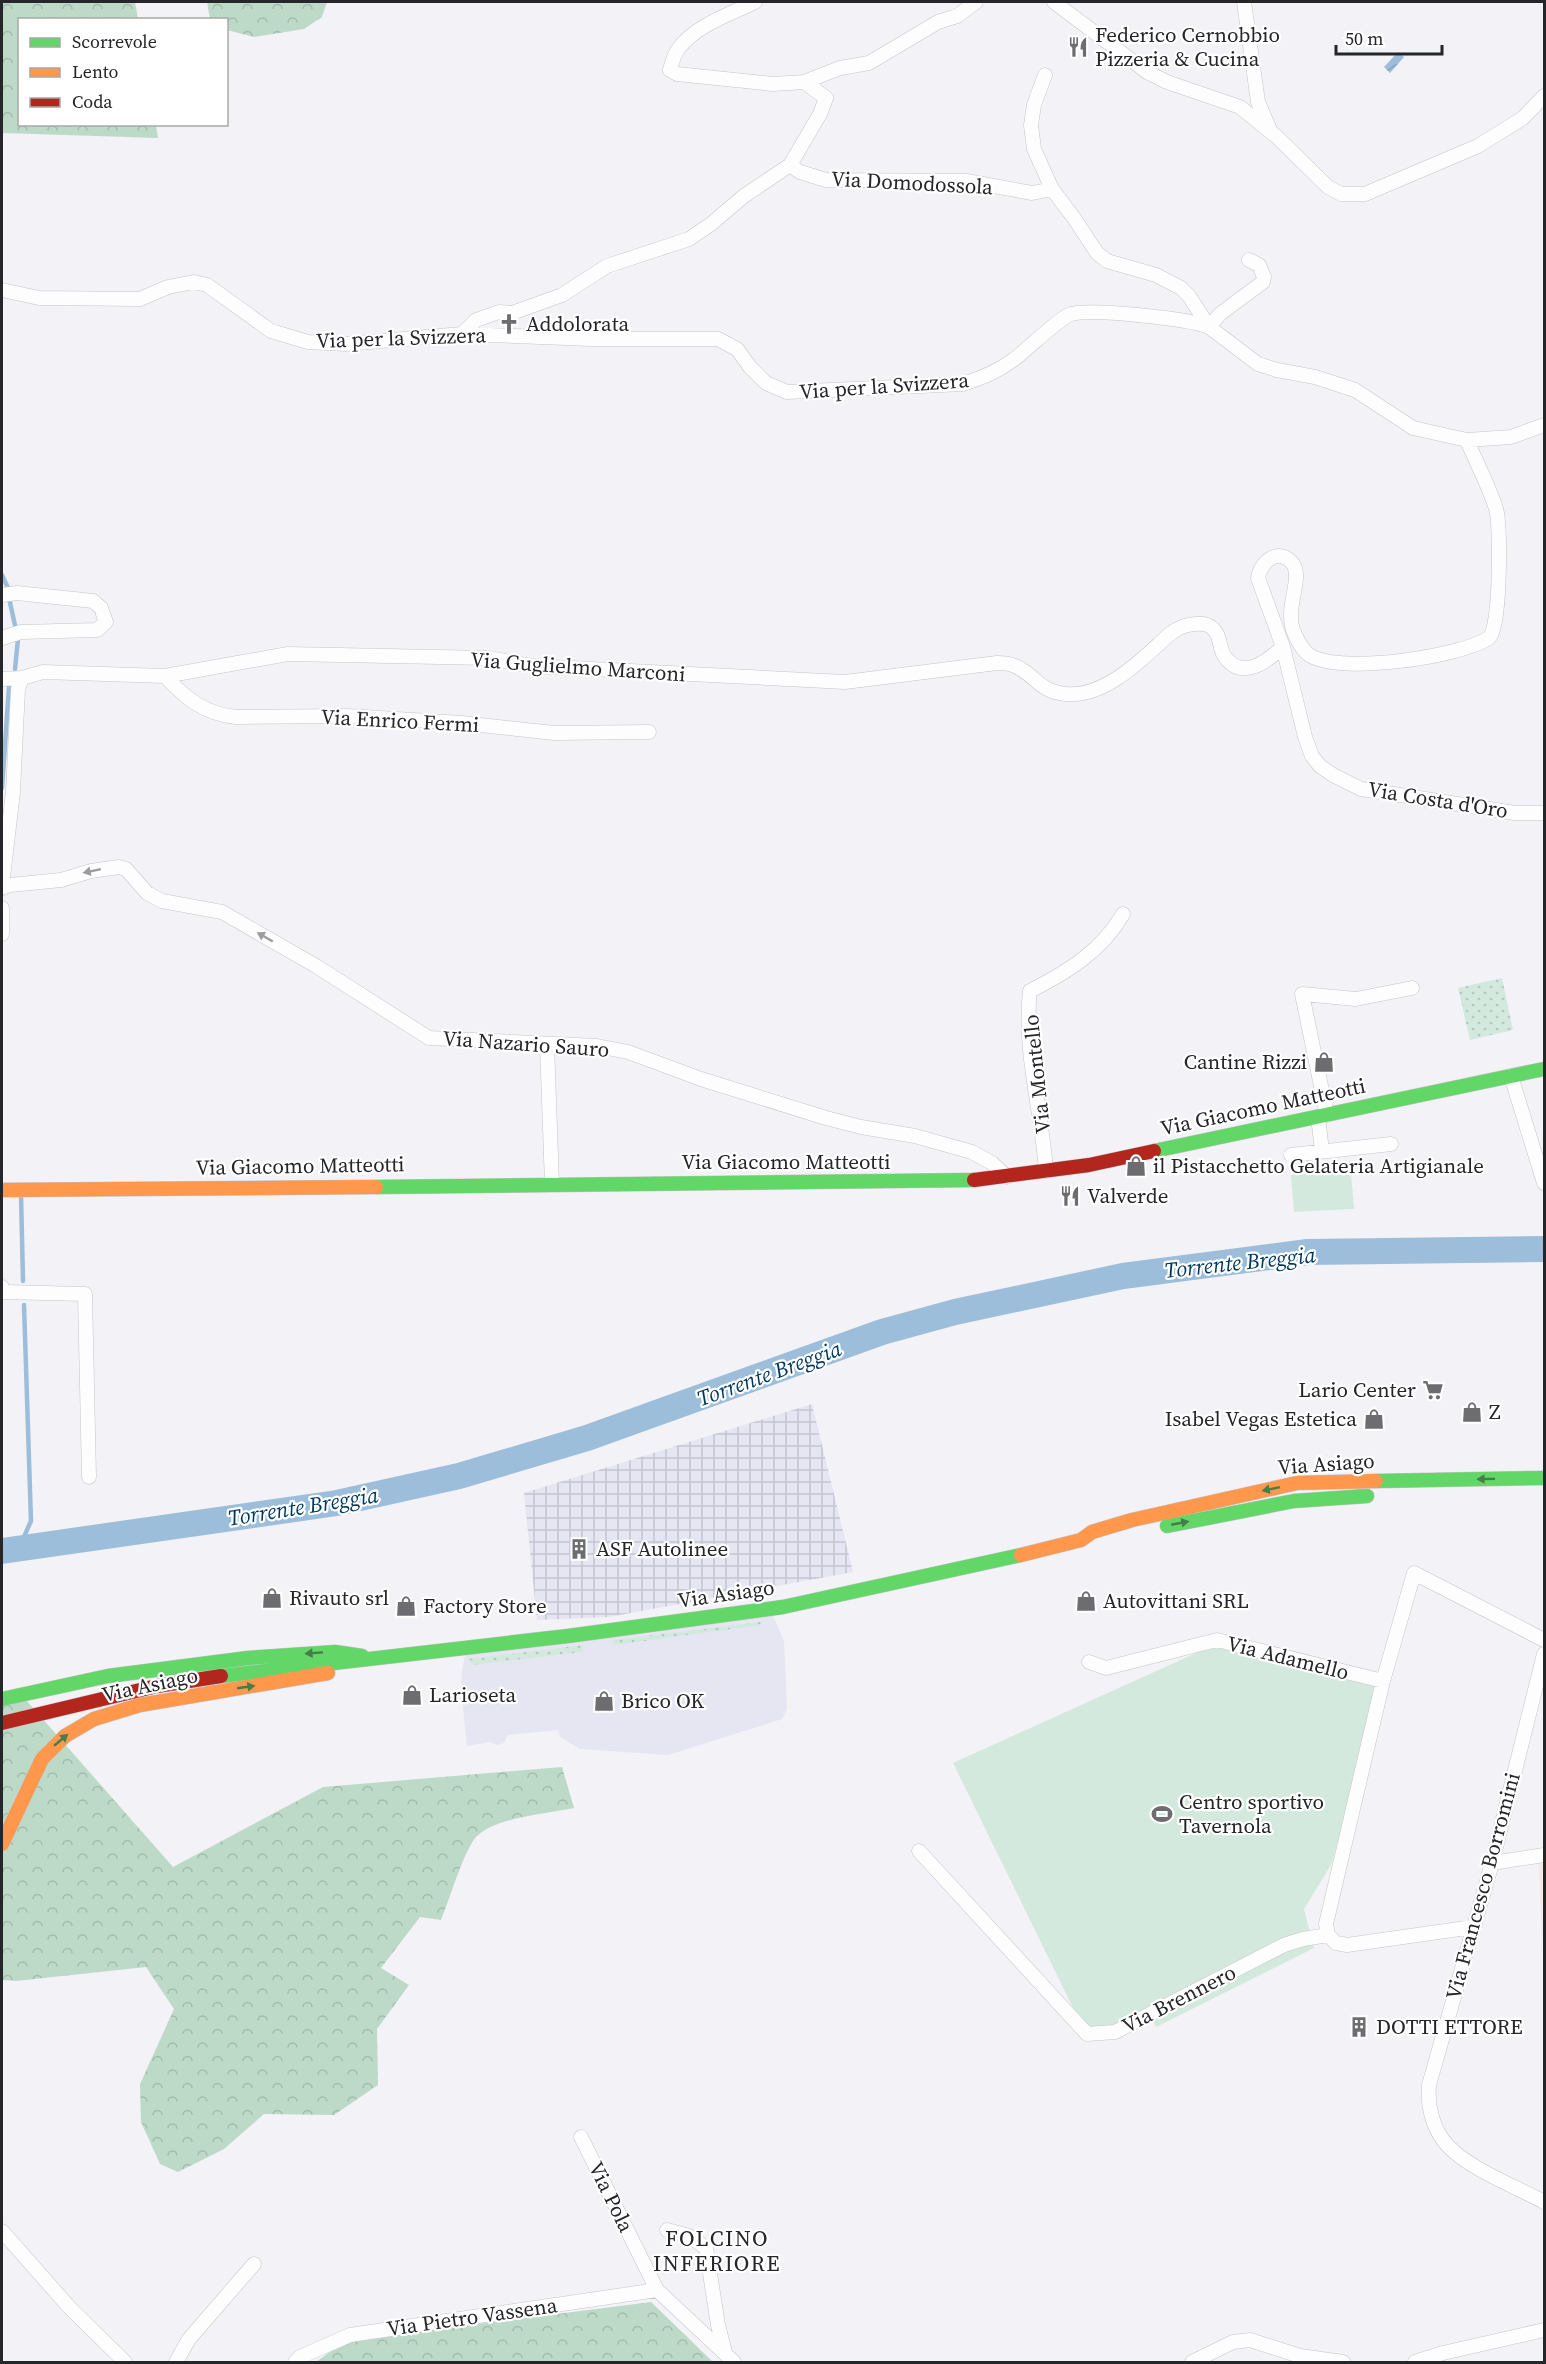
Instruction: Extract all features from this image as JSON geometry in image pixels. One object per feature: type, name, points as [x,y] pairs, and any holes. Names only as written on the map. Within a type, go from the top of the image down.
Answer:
[{"type":"street","points":[[755,2],[698,30],[679,46],[670,70],[677,74],[756,83],[804,82],[840,68],[869,63],[938,22],[957,16],[976,2]]},
{"type":"street","points":[[1244,2],[1258,102],[1270,132]]},
{"type":"street","points":[[1063,4],[1148,72],[1167,82],[1240,107],[1328,187],[1341,194],[1365,194],[1478,146],[1523,118],[1545,96]]},
{"type":"street","points":[[1045,75],[1034,105],[1031,125],[1034,149],[1052,189],[1097,253],[1107,261],[1156,275],[1181,288],[1190,296],[1209,327],[1258,364],[1276,370],[1315,377],[1355,390],[1413,428],[1467,440],[1510,437],[1545,425]]},
{"type":"street","points":[[462,334],[476,320],[499,312],[512,313],[562,295],[607,266],[689,239],[711,224],[744,196],[790,165],[820,114],[826,98],[804,82]]},
{"type":"street","name":"Via Domodossola","points":[[790,165],[800,172],[826,180],[966,181],[1032,193],[1052,189]]},
{"type":"street","points":[[1209,327],[1220,314],[1263,282],[1263,272],[1259,264],[1249,260]]},
{"type":"street","name":"Via per la Svizzera","points":[[2,290],[39,298],[140,299],[168,287],[194,282],[207,285],[271,331],[308,342],[346,344],[462,334],[591,339],[718,339],[737,349],[750,368],[766,383],[787,392],[963,384],[990,375],[1014,360],[1071,314],[1098,312],[1181,321],[1209,327]]},
{"type":"street","name":"Via Costa d'Oro","points":[[1467,440],[1497,512],[1499,559],[1493,634],[1484,642],[1442,654],[1379,664],[1327,661],[1311,656],[1300,645],[1292,628],[1290,607],[1297,571],[1289,560],[1277,556],[1264,562],[1259,569],[1258,578],[1283,647],[1305,737],[1312,756],[1320,766],[1360,789],[1515,813],[1545,813]]},
{"type":"street","points":[[2,595],[17,593],[93,601],[101,608],[106,622],[97,630],[11,635]]},
{"type":"street","name":"Via Guglielmo Marconi","points":[[2,679],[22,678],[44,672],[165,676],[288,654],[489,658],[543,667],[825,682],[855,681],[997,663],[1013,665],[1027,673],[1033,681],[1048,691],[1067,694],[1089,692],[1107,685],[1160,644],[1170,632],[1184,626],[1206,624],[1214,629],[1224,656],[1243,669],[1265,663],[1283,647]]},
{"type":"street","name":"Via Enrico Fermi","points":[[165,676],[184,697],[219,716],[347,716],[462,723],[554,733],[649,732]]},
{"type":"street","points":[[2,887],[13,792],[18,689],[22,678]]},
{"type":"street","name":"Via Nazario Sauro","points":[[2,887],[61,880],[91,871],[119,867],[126,869],[147,893],[162,901],[222,912],[316,966],[429,1038],[597,1046],[628,1052],[701,1079],[826,1118],[861,1127],[915,1136],[972,1152],[992,1163],[1007,1177]]},
{"type":"street","points":[[2,908],[2,934]]},
{"type":"street","name":"Via Montello","points":[[1046,1171],[1032,1062],[1028,1017],[1030,991],[1076,966],[1114,929],[1123,914]]},
{"type":"street","points":[[1322,1151],[1322,1116],[1302,994],[1356,999],[1412,988]]},
{"type":"street","points":[[546,1044],[552,1184]]},
{"type":"street","name":"Via Giacomo Matteotti","points":[[2,1190],[957,1182],[1007,1177],[1089,1164],[1545,1070]]},
{"type":"street","points":[[1511,1077],[1545,1183]]},
{"type":"street","points":[[1291,1155],[1391,1144]]},
{"type":"street","points":[[2,1196],[18,1190]]},
{"type":"street","points":[[2,1287],[3,1292],[85,1294],[89,1477]]},
{"type":"street","name":"Via Asiago","points":[[2,1844],[42,1759],[77,1728],[112,1713],[170,1700],[339,1671],[372,1658],[568,1636],[783,1607],[1081,1539],[1092,1532],[1132,1520],[1297,1483],[1545,1478]]},
{"type":"street","points":[[1420,1494],[1545,1491]]},
{"type":"street","name":"Via Asiago","points":[[1081,1539],[1094,1541],[1294,1502],[1376,1495]]},
{"type":"street","points":[[1328,1935],[1326,1924],[1383,1681],[1414,1573],[1545,1640]]},
{"type":"street","name":"Via Adamello","points":[[1089,1662],[1106,1668],[1217,1640],[1383,1681]]},
{"type":"street","name":"Via Asiago","points":[[2,1699],[108,1676],[248,1658],[335,1652],[372,1658]]},
{"type":"street","name":"Via Francesco Borromini","points":[[1545,1654],[1492,1863],[1428,2085],[1427,2102],[1435,2124],[1447,2145],[1470,2162],[1545,2202]]},
{"type":"street","points":[[2,1723],[157,1686],[372,1658]]},
{"type":"street","points":[[2,1813],[42,1759]]},
{"type":"street","name":"Via Brennero","points":[[919,1851],[1087,2034],[1115,2032],[1284,1945],[1303,1939],[1328,1935],[1336,1943],[1347,1945],[1473,1926]]},
{"type":"street","points":[[1492,1863],[1545,1855]]},
{"type":"street","name":"Via Pola","points":[[581,2137],[657,2290],[730,2358]]},
{"type":"street","points":[[667,2230],[689,2236],[706,2248],[718,2325],[730,2358]]},
{"type":"street","points":[[2,2231],[69,2307],[125,2362]]},
{"type":"street","points":[[176,2362],[189,2339],[254,2264]]},
{"type":"street","name":"Via Pietro Vassena","points":[[295,2362],[300,2357],[350,2335],[657,2290]]},
{"type":"street","points":[[1415,2362],[1443,2353],[1545,2330]]},
{"type":"street","points":[[1192,2362],[1233,2342],[1250,2340],[1300,2356],[1343,2362]]},
{"type":"shaded area","points":[[812,1404],[853,1572],[609,1617],[537,1620],[524,1493]]},
{"type":"shaded area","points":[[770,1609],[784,1641],[787,1709],[782,1719],[668,1755],[580,1749],[560,1737],[558,1730],[508,1735],[504,1743],[497,1745],[490,1742],[467,1746],[461,1688],[467,1647]]},
{"type":"shaded area","points":[[1544,1855],[1544,1975],[1538,1857]]},
{"type":"green space","points":[[2,2],[135,2],[138,18],[18,18],[18,126],[156,126],[158,138],[2,133]]},
{"type":"green space","points":[[207,2],[327,2],[322,17],[304,29],[254,37],[228,30],[228,18],[210,18]]},
{"type":"green space","points":[[1502,978],[1513,1030],[1470,1040],[1458,988]]},
{"type":"green space","points":[[1351,1172],[1354,1209],[1294,1212],[1291,1175]]},
{"type":"green space","points":[[761,1622],[761,1625],[614,1645],[613,1640]]},
{"type":"green space","name":"Centro sportivo Tavernola","points":[[1216,1644],[1382,1684],[1331,1865],[1304,1909],[1314,1948],[1156,2027],[1148,2013],[1114,2029],[1088,2032],[1080,2022],[953,1763]]},
{"type":"green space","points":[[583,1645],[583,1652],[472,1665],[468,1659]]},
{"type":"green space","points":[[19,1692],[173,1867],[323,1787],[562,1767],[574,1808],[519,1818],[481,1833],[473,1841],[464,1858],[441,1920],[420,1917],[381,1968],[409,1985],[377,2029],[378,2085],[334,2115],[264,2114],[224,2149],[178,2172],[160,2164],[141,2122],[140,2084],[174,2009],[146,1967],[16,1981],[2,1980],[2,1697]]},
{"type":"green space","points":[[651,2302],[713,2362],[316,2362],[345,2341]]},
{"type":"water","points":[[1398,52],[1404,57],[1390,73],[1384,67]]},
{"type":"waterway","points":[[2,575],[8,588]]},
{"type":"waterway","points":[[9,598],[18,639],[15,669]]},
{"type":"waterway","points":[[2,788],[9,687]]},
{"type":"waterway","points":[[21,1194],[23,1281]]},
{"type":"waterway","name":"Torrente Breggia","points":[[2,1551],[337,1503],[459,1476],[587,1438],[882,1332],[955,1312],[1123,1276],[1308,1252],[1544,1249]]},
{"type":"waterway","points":[[19,1548],[31,1521],[24,1305]]},
{"type":"traffic: fast","points":[[1154,1151],[1544,1069]]},
{"type":"traffic: fast","points":[[376,1187],[974,1180]]},
{"type":"traffic: fast","points":[[1376,1481],[1544,1478]]},
{"type":"traffic: fast","points":[[1167,1526],[1294,1501],[1367,1496]]},
{"type":"traffic: fast","points":[[221,1676],[568,1636],[783,1607],[1021,1555]]},
{"type":"traffic: fast","points":[[2,1699],[108,1676],[248,1658],[335,1652],[362,1656]]},
{"type":"traffic: slow","points":[[2,1190],[376,1187]]},
{"type":"traffic: slow","points":[[1021,1555],[1081,1540],[1092,1532],[1132,1520],[1297,1483],[1376,1481]]},
{"type":"traffic: slow","points":[[2,1844],[42,1759],[65,1736],[94,1719],[140,1705],[328,1673]]},
{"type":"traffic: jam","points":[[974,1180],[1089,1165],[1154,1151]]},
{"type":"traffic: jam","points":[[2,1723],[157,1686],[221,1676]]},
{"type":"place","name":"Federico Cernobbio Pizzeria & Cucina","points":[[1078,47]]},
{"type":"place","name":"Addolorata","points":[[509,324]]},
{"type":"place","name":"Cantine Rizzi","points":[[1324,1062]]},
{"type":"place","name":"il Pistacchetto Gelateria Artigianale","points":[[1136,1166]]},
{"type":"place","name":"Valverde","points":[[1070,1196]]},
{"type":"place","name":"Lario Center","points":[[1433,1390]]},
{"type":"place","name":"Z","points":[[1472,1412]]},
{"type":"place","name":"Isabel Vegas Estetica","points":[[1374,1419]]},
{"type":"place","name":"ASF Autolinee","points":[[579,1549]]},
{"type":"place","name":"Rivauto srl","points":[[272,1598]]},
{"type":"place","name":"Autovittani SRL","points":[[1086,1601]]},
{"type":"place","name":"Factory Store","points":[[406,1606]]},
{"type":"place","name":"Larioseta","points":[[412,1695]]},
{"type":"place","name":"Brico OK","points":[[604,1701]]},
{"type":"place","name":"Centro sportivo Tavernola","points":[[1162,1814]]},
{"type":"place","name":"DOTTI ETTORE","points":[[1359,2027]]},
{"type":"district","name":"FOLCINO INFERIORE","points":[[717,2250]]}]
